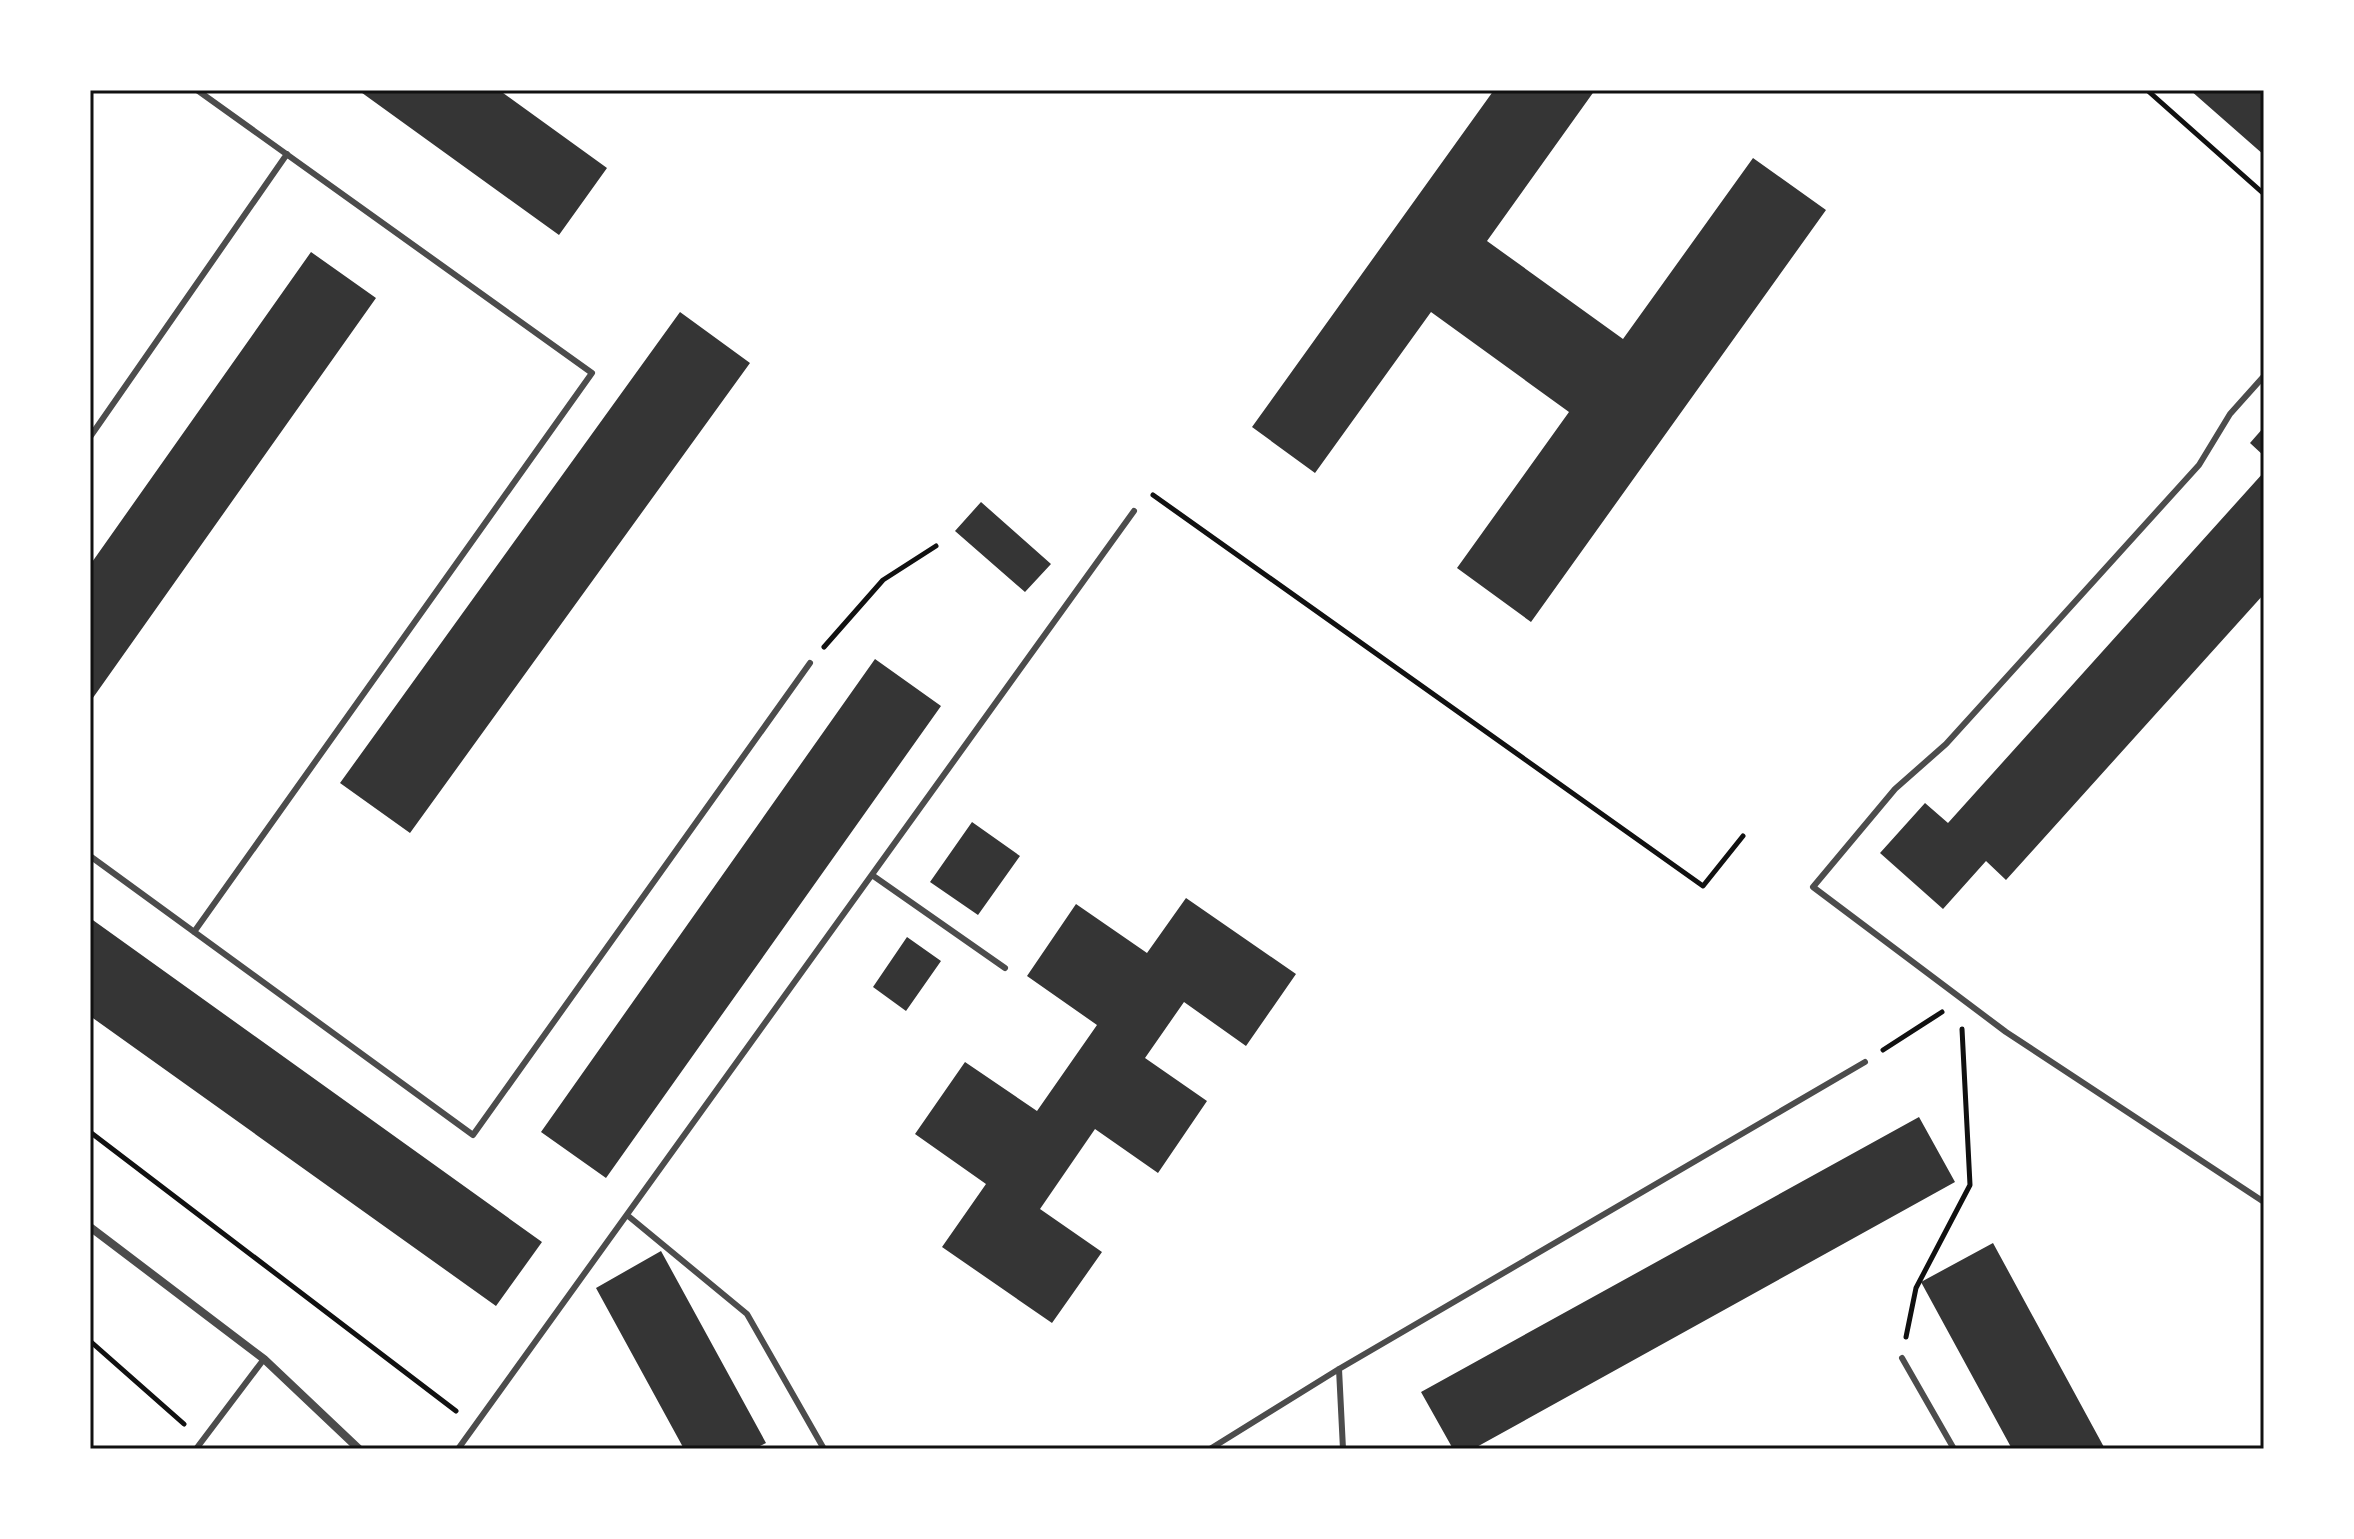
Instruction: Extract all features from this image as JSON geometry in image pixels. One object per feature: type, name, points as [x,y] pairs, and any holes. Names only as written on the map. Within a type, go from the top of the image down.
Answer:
[{"type":"street","points":[[90,1227],[264,1359],[359,1449]]},
{"type":"lane","points":[[194,932],[592,373],[197,90]]},
{"type":"lane","points":[[90,437],[287,154]]},
{"type":"lane","points":[[2264,376],[2230,414],[2199,465],[1946,744],[1895,789],[1813,887],[2006,1032],[2264,1202]]},
{"type":"lane","points":[[458,1449],[1134,511]]},
{"type":"lane","points":[[90,856],[473,1135],[810,663]]},
{"type":"lane","points":[[872,875],[1005,968]]},
{"type":"lane","points":[[1210,1449],[1339,1369],[1865,1062]]},
{"type":"lane","points":[[627,1215],[747,1314],[824,1449]]},
{"type":"lane","points":[[1902,1358],[1954,1449]]},
{"type":"lane","points":[[196,1449],[264,1359]]},
{"type":"lane","points":[[1339,1369],[1343,1449]]},
{"type":"path","points":[[2147,90],[2264,194]]},
{"type":"path","points":[[1134,511],[1149,492],[1703,886],[1743,836]]},
{"type":"path","points":[[810,663],[883,580],[936,546]]},
{"type":"path","points":[[1865,1062],[1961,1000]]},
{"type":"path","points":[[1902,1358],[1916,1288],[1970,1185],[1961,1000]]},
{"type":"path","points":[[90,1132],[475,1425]]},
{"type":"path","points":[[90,1341],[203,1440]]},
{"type":"building","points":[[358,90],[499,90],[607,168],[559,235]]},
{"type":"building","points":[[1494,90],[1595,90],[1487,241],[1623,339],[1753,158],[1826,210],[1531,622],[1457,568],[1569,412],[1431,312],[1315,473],[1252,427]]},
{"type":"building","points":[[2190,90],[2264,90],[2264,155]]},
{"type":"building","points":[[311,252],[376,298],[90,702],[90,565]]},
{"type":"building","points":[[680,312],[750,363],[410,833],[340,783]]},
{"type":"building","points":[[2264,427],[2264,456],[2250,443]]},
{"type":"building","points":[[2264,472],[2264,594],[2006,880],[1986,861],[1943,909],[1880,853],[1925,803],[1948,823]]},
{"type":"building","points":[[981,502],[1051,564],[1025,592],[955,531]]},
{"type":"building","points":[[875,659],[941,706],[606,1178],[541,1132]]},
{"type":"building","points":[[972,822],[1020,856],[978,915],[930,882]]},
{"type":"building","points":[[1186,898],[1296,974],[1246,1046],[1184,1002],[1145,1058],[1207,1101],[1158,1173],[1095,1129],[1040,1209],[1102,1252],[1052,1323],[942,1247],[986,1184],[915,1134],[965,1062],[1037,1111],[1097,1025],[1027,976],[1076,904],[1147,953]]},
{"type":"building","points":[[90,918],[542,1242],[496,1306],[90,1016]]},
{"type":"building","points":[[907,937],[941,961],[906,1011],[873,987]]},
{"type":"building","points":[[1919,1117],[1955,1182],[1473,1449],[1453,1449],[1421,1392]]},
{"type":"building","points":[[1993,1243],[2105,1449],[2012,1449],[1921,1282]]},
{"type":"building","points":[[661,1251],[766,1443],[754,1449],[684,1449],[596,1288]]}]
